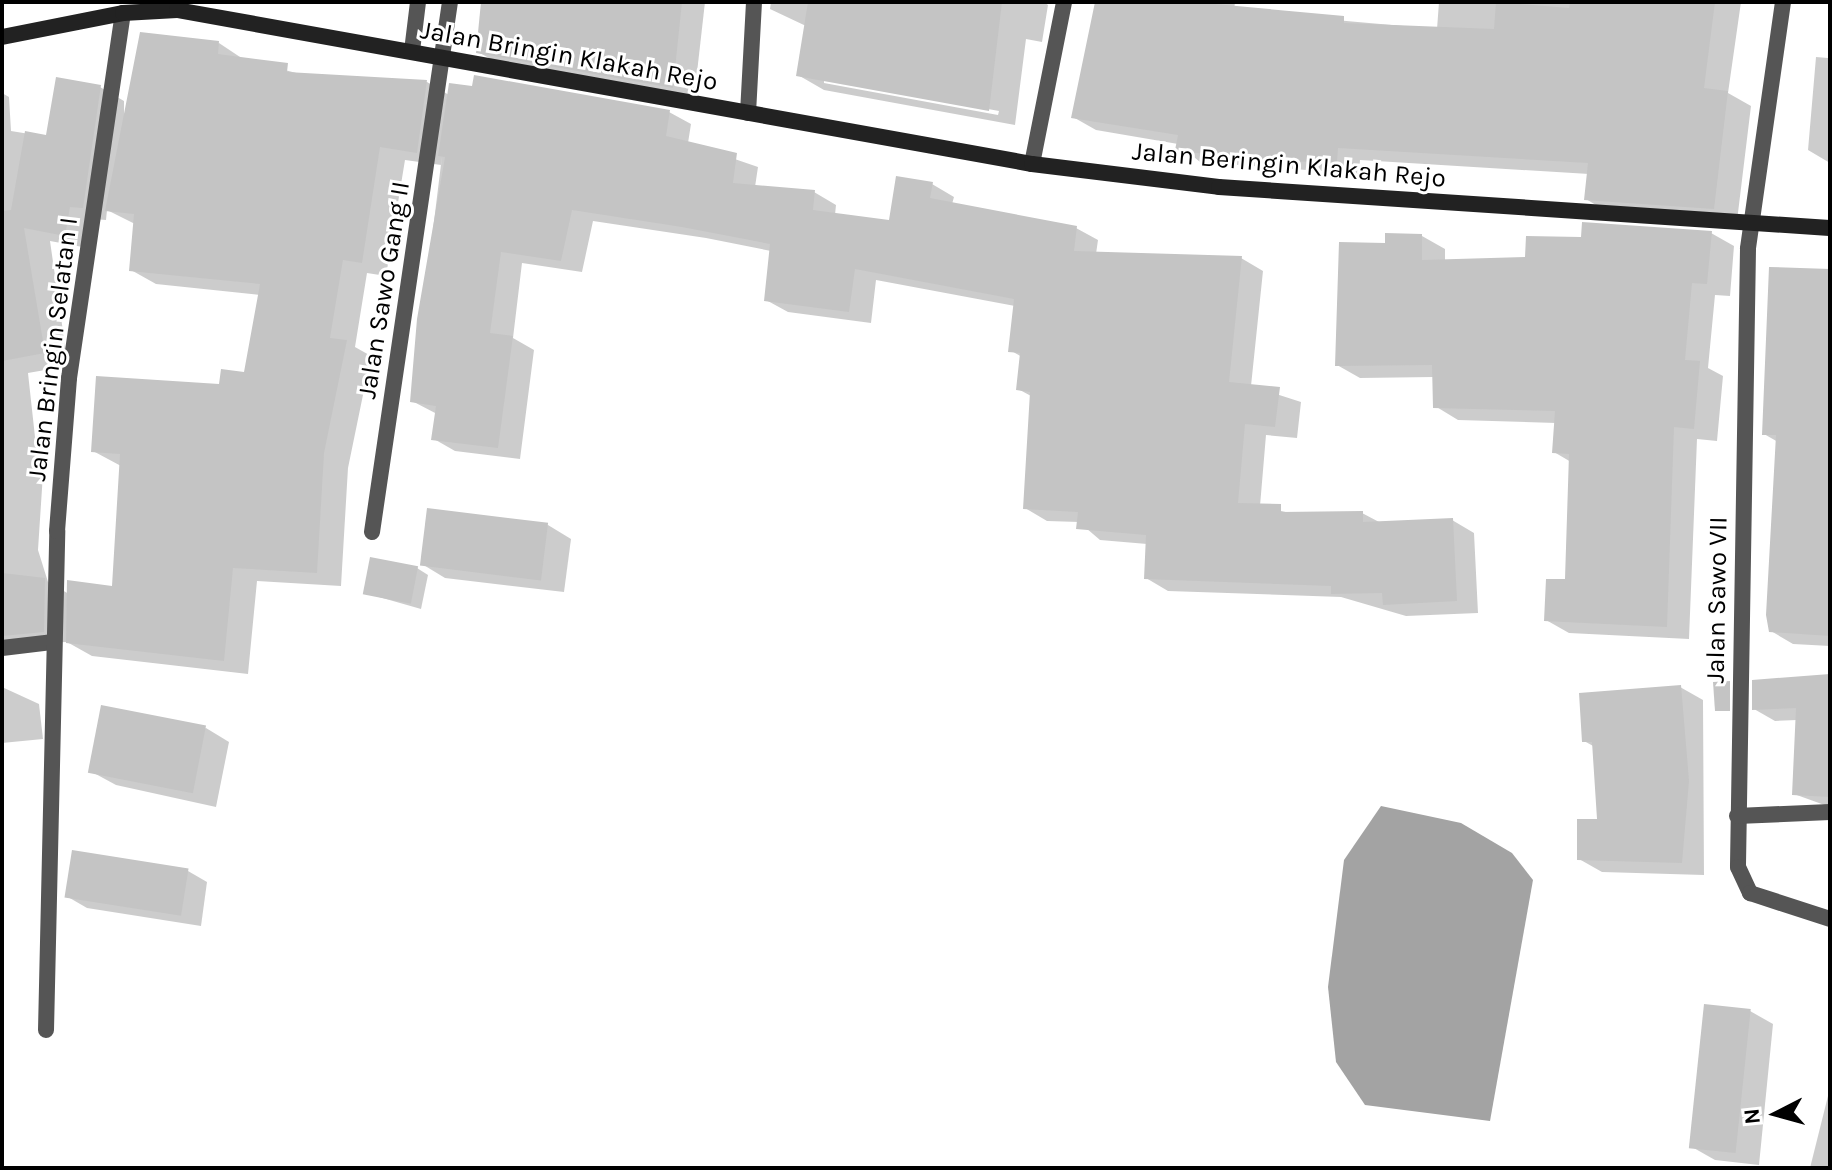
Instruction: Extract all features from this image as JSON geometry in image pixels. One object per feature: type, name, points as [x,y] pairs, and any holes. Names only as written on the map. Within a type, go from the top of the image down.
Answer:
[{"type":"street","points":[[412,51],[418,2]]},
{"type":"street","name":"Jalan Sawo Gang II","points":[[372,532],[450,2]]},
{"type":"street","points":[[748,113],[754,2]]},
{"type":"street","points":[[1032,164],[1064,2]]},
{"type":"street","name":"Jalan Sawo VII","points":[[1783,2],[1750,221],[1738,867],[1750,893],[1830,919]]},
{"type":"street","name":"Jalan Bringin Klakah Rejo","points":[[2,37],[123,13],[177,10],[748,113]]},
{"type":"street","name":"Jalan Bringin Selatan I","points":[[46,1030],[55,845],[52,642],[69,378],[123,13]]},
{"type":"street","name":"Jalan Beringin Klakah Rejo","points":[[748,113],[1032,164],[1219,187],[1830,228]]},
{"type":"street","points":[[2,648],[52,642]]},
{"type":"street","points":[[1737,816],[1830,812]]},
{"type":"shaded area","points":[[1381,806],[1461,823],[1512,853],[1533,880],[1490,1121],[1365,1105],[1336,1062],[1328,987],[1344,860]]},
{"type":"building","points":[[481,2],[682,2],[673,88],[476,53]]},
{"type":"building","points":[[808,2],[1002,2],[989,111],[796,76]]},
{"type":"building","points":[[1095,2],[1193,2],[1344,16],[1344,23],[1494,29],[1496,2],[1569,8],[1570,2],[1715,2],[1704,88],[1728,91],[1714,209],[1584,200],[1588,163],[1338,148],[1337,162],[1258,161],[1175,150],[1178,135],[1071,118]]},
{"type":"building","points":[[140,32],[219,41],[218,54],[288,63],[287,72],[427,80],[417,153],[380,147],[362,263],[343,260],[330,338],[347,340],[324,453],[317,573],[233,568],[224,661],[66,643],[67,580],[112,586],[120,454],[91,452],[96,376],[219,384],[221,369],[244,372],[260,284],[129,271],[134,214],[105,211]]},
{"type":"building","points":[[474,75],[670,110],[666,136],[737,153],[733,183],[815,190],[813,210],[889,220],[896,176],[933,182],[930,198],[1077,226],[1074,251],[1242,256],[1229,382],[1280,387],[1275,427],[1245,424],[1238,503],[1281,504],[1281,512],[1363,511],[1363,522],[1453,518],[1457,601],[1383,605],[1382,593],[1331,594],[1331,586],[1144,579],[1146,535],[1076,529],[1078,512],[1023,509],[1030,392],[1016,390],[1020,353],[1008,352],[1014,299],[855,269],[849,312],[764,301],[770,244],[682,227],[572,210],[561,261],[501,252],[490,333],[513,336],[498,448],[431,440],[436,406],[410,402],[417,319],[445,157],[438,156],[449,83],[472,86]]},
{"type":"building","points":[[56,77],[101,85],[83,208],[70,207],[65,236],[24,228],[45,353],[2,361],[2,211],[11,210],[25,131],[46,135]]},
{"type":"building","points":[[1582,222],[1712,231],[1707,284],[1692,283],[1685,360],[1700,361],[1694,429],[1674,427],[1667,627],[1544,621],[1546,579],[1565,579],[1569,454],[1552,453],[1555,411],[1433,408],[1432,365],[1335,366],[1339,242],[1385,243],[1385,233],[1422,234],[1422,260],[1525,257],[1526,236],[1581,237]]},
{"type":"building","points":[[1769,267],[1830,269],[1830,636],[1769,632],[1766,615],[1776,435],[1762,435]]},
{"type":"building","points":[[427,508],[548,523],[541,580],[420,566]]},
{"type":"building","points":[[370,557],[418,566],[411,604],[363,594]]},
{"type":"building","points":[[2,573],[45,578],[44,632],[2,636]]},
{"type":"building","points":[[1830,674],[1830,797],[1792,795],[1796,708],[1752,710],[1752,680]]},
{"type":"building","points":[[1730,681],[1730,711],[1715,711],[1713,682]]},
{"type":"building","points":[[1681,685],[1689,781],[1682,863],[1577,860],[1577,819],[1597,819],[1592,742],[1582,742],[1579,693]]},
{"type":"building","points":[[101,705],[206,725],[193,793],[88,773]]},
{"type":"building","points":[[72,850],[189,868],[181,916],[64,897]]},
{"type":"building","points":[[1704,1004],[1751,1009],[1736,1153],[1689,1148]]}]
